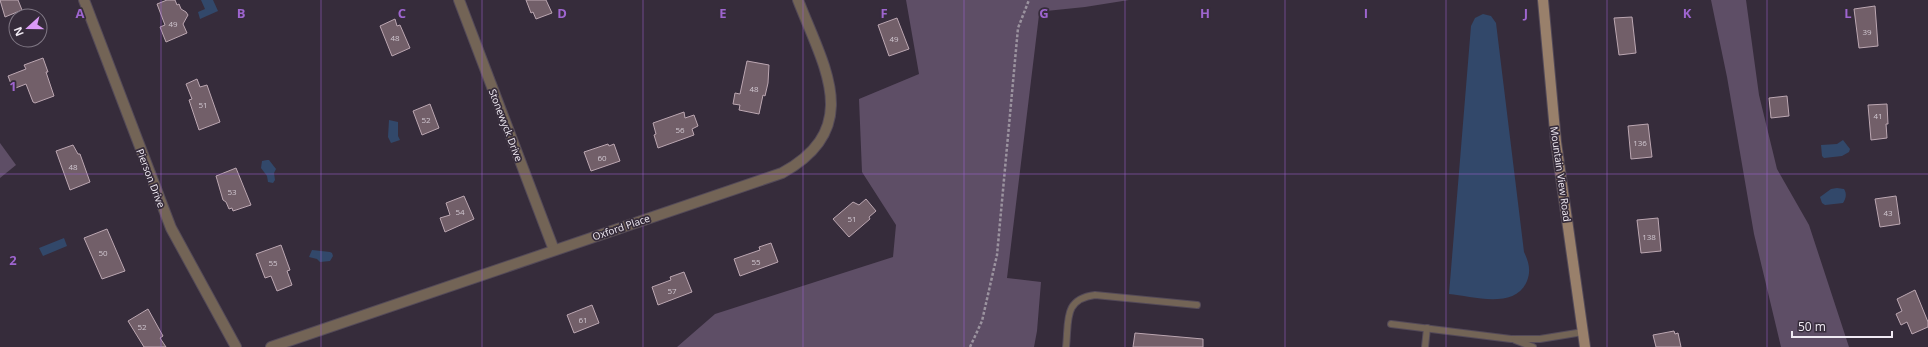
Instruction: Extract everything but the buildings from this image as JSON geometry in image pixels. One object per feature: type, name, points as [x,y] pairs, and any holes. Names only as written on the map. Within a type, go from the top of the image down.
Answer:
[{"type":"street","name":"Pierson Drive","points":[[84,0],[171,228],[236,347]]},
{"type":"street","name":"Stonewyck Drive","points":[[459,0],[554,250]]},
{"type":"street","name":"Oxford Place","points":[[271,347],[782,172],[800,163],[812,152],[822,138],[829,123],[832,106],[830,88],[798,0]]},
{"type":"street","name":"Mountain View Road","points":[[1543,0],[1556,142],[1585,347]]},
{"type":"lane","points":[[1066,347],[1070,309],[1075,302],[1083,297],[1095,295],[1197,306]]},
{"type":"lane","points":[[1391,324],[1511,339],[1540,339],[1583,332]]},
{"type":"lane","points":[[1425,347],[1427,328]]},
{"type":"lane","points":[[1511,339],[1533,347]]},
{"type":"path","points":[[970,347],[982,321],[997,255],[1018,28],[1029,0]]},
{"type":"shaded area","points":[[906,0],[1129,0],[1046,11],[1039,15],[1007,278],[1041,282],[1037,331],[1034,347],[677,347],[715,314],[893,257],[896,225],[862,172],[859,99],[919,74]]},
{"type":"shaded area","points":[[1711,0],[1746,0],[1759,95],[1777,169],[1809,225],[1849,347],[1781,347],[1754,234],[1727,77]]},
{"type":"shaded area","points":[[0,143],[16,165],[0,178]]},
{"type":"water","points":[[201,0],[213,0],[218,11],[200,19],[198,12],[205,9]]},
{"type":"water","points":[[1483,14],[1491,16],[1496,23],[1524,252],[1529,270],[1527,281],[1521,290],[1513,296],[1492,299],[1449,294],[1471,26],[1475,18]]},
{"type":"water","points":[[389,120],[398,122],[398,136],[400,140],[391,143],[388,137]]},
{"type":"water","points":[[1843,140],[1850,149],[1849,152],[1842,156],[1824,158],[1822,156],[1821,145],[1837,144]]},
{"type":"water","points":[[269,160],[276,169],[274,173],[275,180],[273,183],[268,182],[267,176],[261,168],[262,161]]},
{"type":"water","points":[[1831,189],[1844,189],[1846,193],[1843,203],[1825,205],[1822,203],[1820,197]]},
{"type":"water","points":[[64,238],[67,246],[43,256],[39,248]]},
{"type":"water","points":[[312,250],[330,252],[333,256],[330,261],[320,262],[317,259],[309,257]]}]
